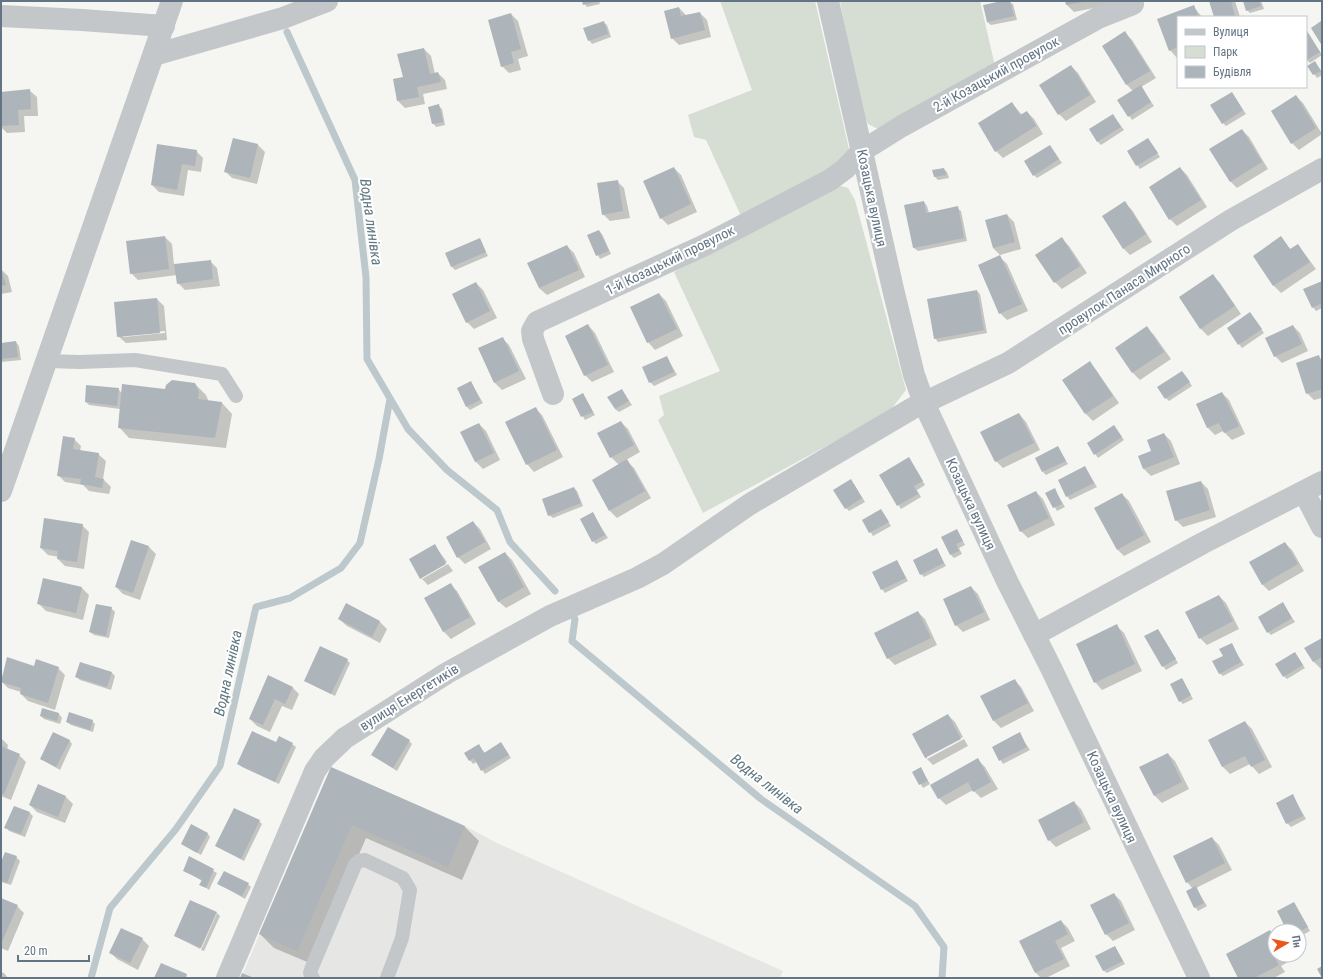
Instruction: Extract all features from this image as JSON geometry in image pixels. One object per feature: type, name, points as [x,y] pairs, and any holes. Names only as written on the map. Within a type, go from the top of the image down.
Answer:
[{"type":"street","points":[[1,491],[172,1]]},
{"type":"street","points":[[154,55],[283,18],[327,1]]},
{"type":"street","name":"Козацька вулиця","points":[[828,1],[904,335],[924,403],[1007,581],[1199,978]]},
{"type":"street","name":"2-й Козацький провулок","points":[[862,151],[902,126],[1084,25],[1111,11],[1133,4]]},
{"type":"street","points":[[1,16],[164,26]]},
{"type":"street","name":"1-й Козацький провулок","points":[[553,394],[533,340],[532,331],[537,322],[705,245],[820,186],[837,175],[862,151]]},
{"type":"street","name":"провулок Панаса Мирного","points":[[711,530],[750,504],[785,485],[900,415],[1008,363],[1231,220],[1322,169]]},
{"type":"street","points":[[1034,635],[1203,543],[1313,487],[1322,527]]},
{"type":"street","name":"вулиця Енергетиків","points":[[227,978],[310,783],[324,758],[335,746],[377,716],[492,647],[550,616],[651,572],[683,552],[711,530]]},
{"type":"lane","points":[[47,361],[79,362],[135,360],[222,374],[236,396]]},
{"type":"lane","points":[[312,978],[310,973],[312,967],[355,865],[359,861],[365,860],[403,878],[410,890],[402,938],[387,978]]},
{"type":"shaded area","points":[[331,767],[465,826],[497,843],[783,971],[780,978],[241,978]]},
{"type":"green space","points":[[720,1],[815,1],[849,149],[837,185],[848,188],[855,200],[906,390],[889,412],[703,513],[658,420],[664,415],[659,396],[720,371],[674,272],[748,231],[706,140],[694,137],[688,115],[752,90]]},
{"type":"green space","points":[[840,1],[980,1],[995,66],[930,98],[932,104],[878,129],[868,124],[861,110]]},
{"type":"building","points":[[582,1],[595,1],[595,2],[583,5]]},
{"type":"building","points":[[1010,1],[1014,16],[987,22],[983,5]]},
{"type":"building","points":[[1065,1],[1083,1],[1083,2],[1066,5]]},
{"type":"building","points":[[1209,1],[1231,1],[1235,16],[1214,16]]},
{"type":"building","points":[[1243,1],[1259,1],[1261,6],[1246,11]]},
{"type":"building","points":[[1194,5],[1198,15],[1177,16],[1177,47],[1169,51],[1157,19]]},
{"type":"building","points":[[679,7],[681,16],[700,12],[705,30],[671,39],[664,11]]},
{"type":"building","points":[[511,13],[521,49],[511,52],[514,63],[501,67],[488,20]]},
{"type":"building","points":[[604,21],[608,34],[588,41],[583,28]]},
{"type":"building","points":[[1321,21],[1322,24],[1321,44],[1311,28]]},
{"type":"building","points":[[1125,31],[1150,71],[1126,85],[1102,46]]},
{"type":"building","points":[[1307,32],[1320,52],[1307,59]]},
{"type":"building","points":[[424,48],[430,74],[438,72],[441,82],[417,87],[419,97],[397,101],[393,79],[403,77],[397,54]]},
{"type":"building","points":[[1315,61],[1321,71],[1313,75],[1307,66]]},
{"type":"building","points":[[1071,65],[1090,95],[1058,115],[1039,85]]},
{"type":"building","points":[[1141,85],[1151,102],[1128,117],[1117,100]]},
{"type":"building","points":[[30,89],[31,109],[18,110],[19,125],[1,126],[1,92]]},
{"type":"building","points":[[1232,92],[1243,110],[1222,124],[1210,105]]},
{"type":"building","points":[[1296,95],[1316,128],[1291,144],[1271,111]]},
{"type":"building","points":[[1012,102],[1020,115],[1027,111],[1036,126],[995,152],[978,123]]},
{"type":"building","points":[[439,104],[443,122],[432,124],[428,107]]},
{"type":"building","points":[[1113,114],[1121,127],[1097,142],[1089,129]]},
{"type":"building","points":[[1242,129],[1262,162],[1230,182],[1209,149]]},
{"type":"building","points":[[233,138],[258,144],[250,178],[224,172]]},
{"type":"building","points":[[1148,138],[1158,153],[1136,166],[1127,151]]},
{"type":"building","points":[[157,144],[197,150],[195,166],[182,164],[177,190],[151,185]]},
{"type":"building","points":[[1050,145],[1059,159],[1033,176],[1024,161]]},
{"type":"building","points":[[674,167],[691,204],[660,219],[643,181]]},
{"type":"building","points":[[1180,167],[1201,200],[1169,220],[1149,187]]},
{"type":"building","points":[[944,168],[946,175],[934,177],[932,170]]},
{"type":"building","points":[[618,180],[623,211],[602,215],[597,183]]},
{"type":"building","points":[[924,201],[926,213],[958,206],[964,238],[913,248],[904,205]]},
{"type":"building","points":[[1125,201],[1146,234],[1123,249],[1102,216]]},
{"type":"building","points":[[1007,214],[1015,242],[993,248],[985,220]]},
{"type":"building","points":[[599,230],[609,251],[596,256],[587,235]]},
{"type":"building","points":[[165,236],[169,269],[130,274],[126,241]]},
{"type":"building","points":[[1281,236],[1290,249],[1298,244],[1310,262],[1273,286],[1253,256]]},
{"type":"building","points":[[1062,237],[1080,266],[1054,283],[1035,255]]},
{"type":"building","points":[[480,238],[486,252],[451,267],[445,253]]},
{"type":"building","points":[[567,245],[579,270],[539,288],[527,263]]},
{"type":"building","points":[[1000,255],[1022,304],[999,314],[978,265]]},
{"type":"building","points":[[211,260],[213,279],[177,284],[174,264]]},
{"type":"building","points":[[1,268],[6,285],[1,286]]},
{"type":"building","points":[[1213,274],[1235,306],[1200,329],[1179,297]]},
{"type":"building","points":[[1322,281],[1322,303],[1312,308],[1303,289]]},
{"type":"building","points":[[476,282],[490,311],[466,323],[452,294]]},
{"type":"building","points":[[977,290],[984,330],[934,339],[927,299]]},
{"type":"building","points":[[659,293],[677,329],[647,343],[630,307]]},
{"type":"building","points":[[157,298],[160,333],[117,337],[114,302]]},
{"type":"building","points":[[1250,312],[1262,329],[1238,345],[1227,328]]},
{"type":"building","points":[[588,324],[608,365],[584,376],[565,336]]},
{"type":"building","points":[[1293,325],[1302,344],[1274,357],[1265,338]]},
{"type":"building","points":[[1147,326],[1164,352],[1132,373],[1115,348]]},
{"type":"building","points":[[503,337],[519,371],[494,383],[478,348]]},
{"type":"building","points":[[16,341],[18,357],[1,359],[1,343]]},
{"type":"building","points":[[1319,355],[1322,365],[1322,389],[1306,394],[1296,363]]},
{"type":"building","points":[[667,356],[674,372],[649,383],[642,367]]},
{"type":"building","points":[[1090,361],[1113,396],[1085,414],[1062,380]]},
{"type":"building","points":[[1182,371],[1190,382],[1165,399],[1157,387]]},
{"type":"building","points":[[172,380],[195,383],[199,392],[198,399],[222,402],[215,438],[118,428],[122,384],[165,389],[166,385]]},
{"type":"building","points":[[471,381],[480,400],[466,407],[457,388]]},
{"type":"building","points":[[86,385],[119,388],[117,406],[85,402]]},
{"type":"building","points":[[622,389],[629,401],[615,409],[607,397]]},
{"type":"building","points":[[1222,392],[1239,426],[1224,433],[1219,423],[1207,428],[1196,404]]},
{"type":"building","points":[[583,393],[593,412],[581,417],[572,399]]},
{"type":"building","points":[[536,407],[557,450],[526,465],[505,422]]},
{"type":"building","points":[[1019,413],[1034,443],[995,462],[980,432]]},
{"type":"building","points":[[621,421],[634,445],[610,458],[597,433]]},
{"type":"building","points":[[479,423],[494,453],[475,462],[460,432]]},
{"type":"building","points":[[1114,425],[1122,437],[1094,455],[1087,443]]},
{"type":"building","points":[[1164,433],[1174,457],[1143,469],[1138,456],[1151,451],[1147,440]]},
{"type":"building","points":[[63,436],[75,438],[73,449],[99,453],[95,477],[104,479],[102,488],[80,484],[81,479],[57,476]]},
{"type":"building","points":[[1058,446],[1066,461],[1042,472],[1035,458]]},
{"type":"building","points":[[909,457],[923,481],[914,486],[918,494],[897,506],[879,475]]},
{"type":"building","points":[[627,459],[645,491],[609,511],[592,480]]},
{"type":"building","points":[[1085,466],[1094,483],[1066,497],[1058,480]]},
{"type":"building","points":[[851,479],[862,498],[845,509],[833,490]]},
{"type":"building","points":[[1201,481],[1210,510],[1175,521],[1166,491]]},
{"type":"building","points":[[574,487],[581,503],[548,516],[542,499]]},
{"type":"building","points":[[1055,488],[1062,504],[1053,508],[1045,493]]},
{"type":"building","points":[[1036,491],[1049,518],[1020,532],[1007,505]]},
{"type":"building","points":[[1122,493],[1144,535],[1117,550],[1094,508]]},
{"type":"building","points":[[881,509],[889,522],[869,533],[862,520]]},
{"type":"building","points":[[593,512],[605,535],[592,542],[580,519]]},
{"type":"building","points":[[44,518],[83,524],[77,562],[57,559],[58,551],[40,548]]},
{"type":"building","points":[[473,521],[485,542],[457,558],[446,537]]},
{"type":"building","points":[[957,529],[963,541],[956,544],[959,551],[950,555],[941,537]]},
{"type":"building","points":[[131,540],[149,546],[133,593],[115,587]]},
{"type":"building","points":[[1285,542],[1298,564],[1262,585],[1249,562]]},
{"type":"building","points":[[435,544],[446,564],[420,579],[409,559]]},
{"type":"building","points":[[937,548],[944,563],[920,575],[913,560]]},
{"type":"building","points":[[505,552],[524,587],[498,602],[478,567]]},
{"type":"building","points":[[897,560],[906,578],[881,590],[872,572]]},
{"type":"building","points":[[43,578],[82,587],[76,613],[37,604]]},
{"type":"building","points":[[451,583],[470,617],[443,632],[424,598]]},
{"type":"building","points":[[971,586],[984,612],[955,626],[943,599]]},
{"type":"building","points":[[1219,595],[1233,621],[1199,639],[1185,612]]},
{"type":"building","points":[[1283,602],[1292,618],[1267,633],[1258,617]]},
{"type":"building","points":[[346,603],[380,621],[372,637],[338,619]]},
{"type":"building","points":[[96,604],[112,607],[106,636],[89,632]]},
{"type":"building","points":[[918,611],[931,638],[887,659],[874,633]]},
{"type":"building","points":[[1117,624],[1135,664],[1094,683],[1076,644]]},
{"type":"building","points":[[1158,629],[1176,659],[1162,667],[1144,636]]},
{"type":"building","points":[[1322,638],[1322,657],[1313,662],[1304,648]]},
{"type":"building","points":[[1232,643],[1241,662],[1219,674],[1212,661],[1223,656],[1219,649]]},
{"type":"building","points":[[320,646],[348,659],[331,694],[304,681]]},
{"type":"building","points":[[1295,652],[1303,665],[1283,677],[1275,664]]},
{"type":"building","points":[[7,657],[34,666],[36,659],[59,667],[48,703],[20,694],[21,688],[1,682]]},
{"type":"building","points":[[80,662],[112,672],[107,687],[75,677]]},
{"type":"building","points":[[268,675],[293,687],[285,704],[275,699],[263,725],[249,719]]},
{"type":"building","points":[[1182,678],[1191,695],[1179,702],[1170,684]]},
{"type":"building","points":[[1015,679],[1028,703],[993,721],[980,696]]},
{"type":"building","points":[[42,708],[59,713],[57,721],[40,716]]},
{"type":"building","points":[[69,712],[93,720],[90,730],[66,722]]},
{"type":"building","points":[[948,714],[961,739],[925,758],[912,734]]},
{"type":"building","points":[[1245,721],[1265,760],[1251,767],[1245,756],[1222,767],[1208,740]]},
{"type":"building","points":[[388,727],[410,740],[393,768],[371,755]]},
{"type":"building","points":[[252,731],[276,742],[279,736],[293,743],[275,782],[237,764]]},
{"type":"building","points":[[53,732],[70,740],[56,767],[40,759]]},
{"type":"building","points":[[1020,732],[1027,747],[999,761],[992,747]]},
{"type":"building","points":[[501,742],[509,755],[481,771],[474,758],[469,761],[464,753],[479,744],[484,753]]},
{"type":"building","points":[[1,746],[20,754],[4,794],[1,793]]},
{"type":"building","points":[[1168,753],[1182,782],[1154,796],[1139,767]]},
{"type":"building","points":[[978,758],[991,782],[973,792],[968,782],[938,799],[930,785]]},
{"type":"building","points":[[331,767],[465,826],[448,867],[352,825],[297,951],[259,934]]},
{"type":"building","points":[[921,767],[928,781],[919,785],[912,772]]},
{"type":"building","points":[[38,784],[66,796],[58,817],[29,805]]},
{"type":"building","points":[[1293,794],[1303,816],[1286,824],[1276,803]]},
{"type":"building","points":[[1074,801],[1084,822],[1048,841],[1038,820]]},
{"type":"building","points":[[14,806],[30,812],[21,834],[4,828]]},
{"type":"building","points":[[234,808],[260,820],[241,859],[215,846]]},
{"type":"building","points":[[191,824],[208,833],[197,853],[181,844]]},
{"type":"building","points":[[1212,837],[1225,863],[1186,883],[1173,856]]},
{"type":"building","points":[[5,852],[17,856],[7,883],[1,880],[1,862]]},
{"type":"building","points":[[189,856],[214,869],[206,888],[199,885],[202,880],[183,871]]},
{"type":"building","points":[[224,871],[249,883],[242,896],[217,884]]},
{"type":"building","points":[[1196,886],[1204,903],[1194,908],[1186,891]]},
{"type":"building","points":[[1114,893],[1129,923],[1105,935],[1090,905]]},
{"type":"building","points":[[1,898],[18,905],[1,944]]},
{"type":"building","points":[[190,900],[217,912],[201,948],[174,936]]},
{"type":"building","points":[[1294,902],[1306,923],[1283,923],[1277,911]]},
{"type":"building","points":[[1061,920],[1068,934],[1055,941],[1064,959],[1035,973],[1019,941]]},
{"type":"building","points":[[121,928],[143,938],[130,963],[109,953]]},
{"type":"building","points":[[1267,932],[1267,963],[1278,963],[1279,965],[1254,978],[1238,978],[1226,954]]},
{"type":"building","points":[[1115,946],[1123,961],[1103,971],[1095,956]]},
{"type":"building","points":[[161,963],[187,974],[186,978],[154,978]]},
{"type":"building","points":[[1322,966],[1322,978],[1317,969]]},
{"type":"building","points":[[242,973],[254,978],[240,978]]},
{"type":"waterway","name":"Водна линівка","points":[[287,32],[355,180],[366,277],[367,359],[408,429],[447,470],[497,510],[510,542],[555,591]]},
{"type":"waterway","name":"Водна линівка","points":[[91,978],[110,908],[176,829],[220,766],[256,607],[290,598],[341,568],[360,543],[379,459],[390,399]]},
{"type":"waterway","name":"Водна линівка","points":[[570,611],[575,619],[572,641],[761,799],[915,906],[944,947],[942,978]]}]
